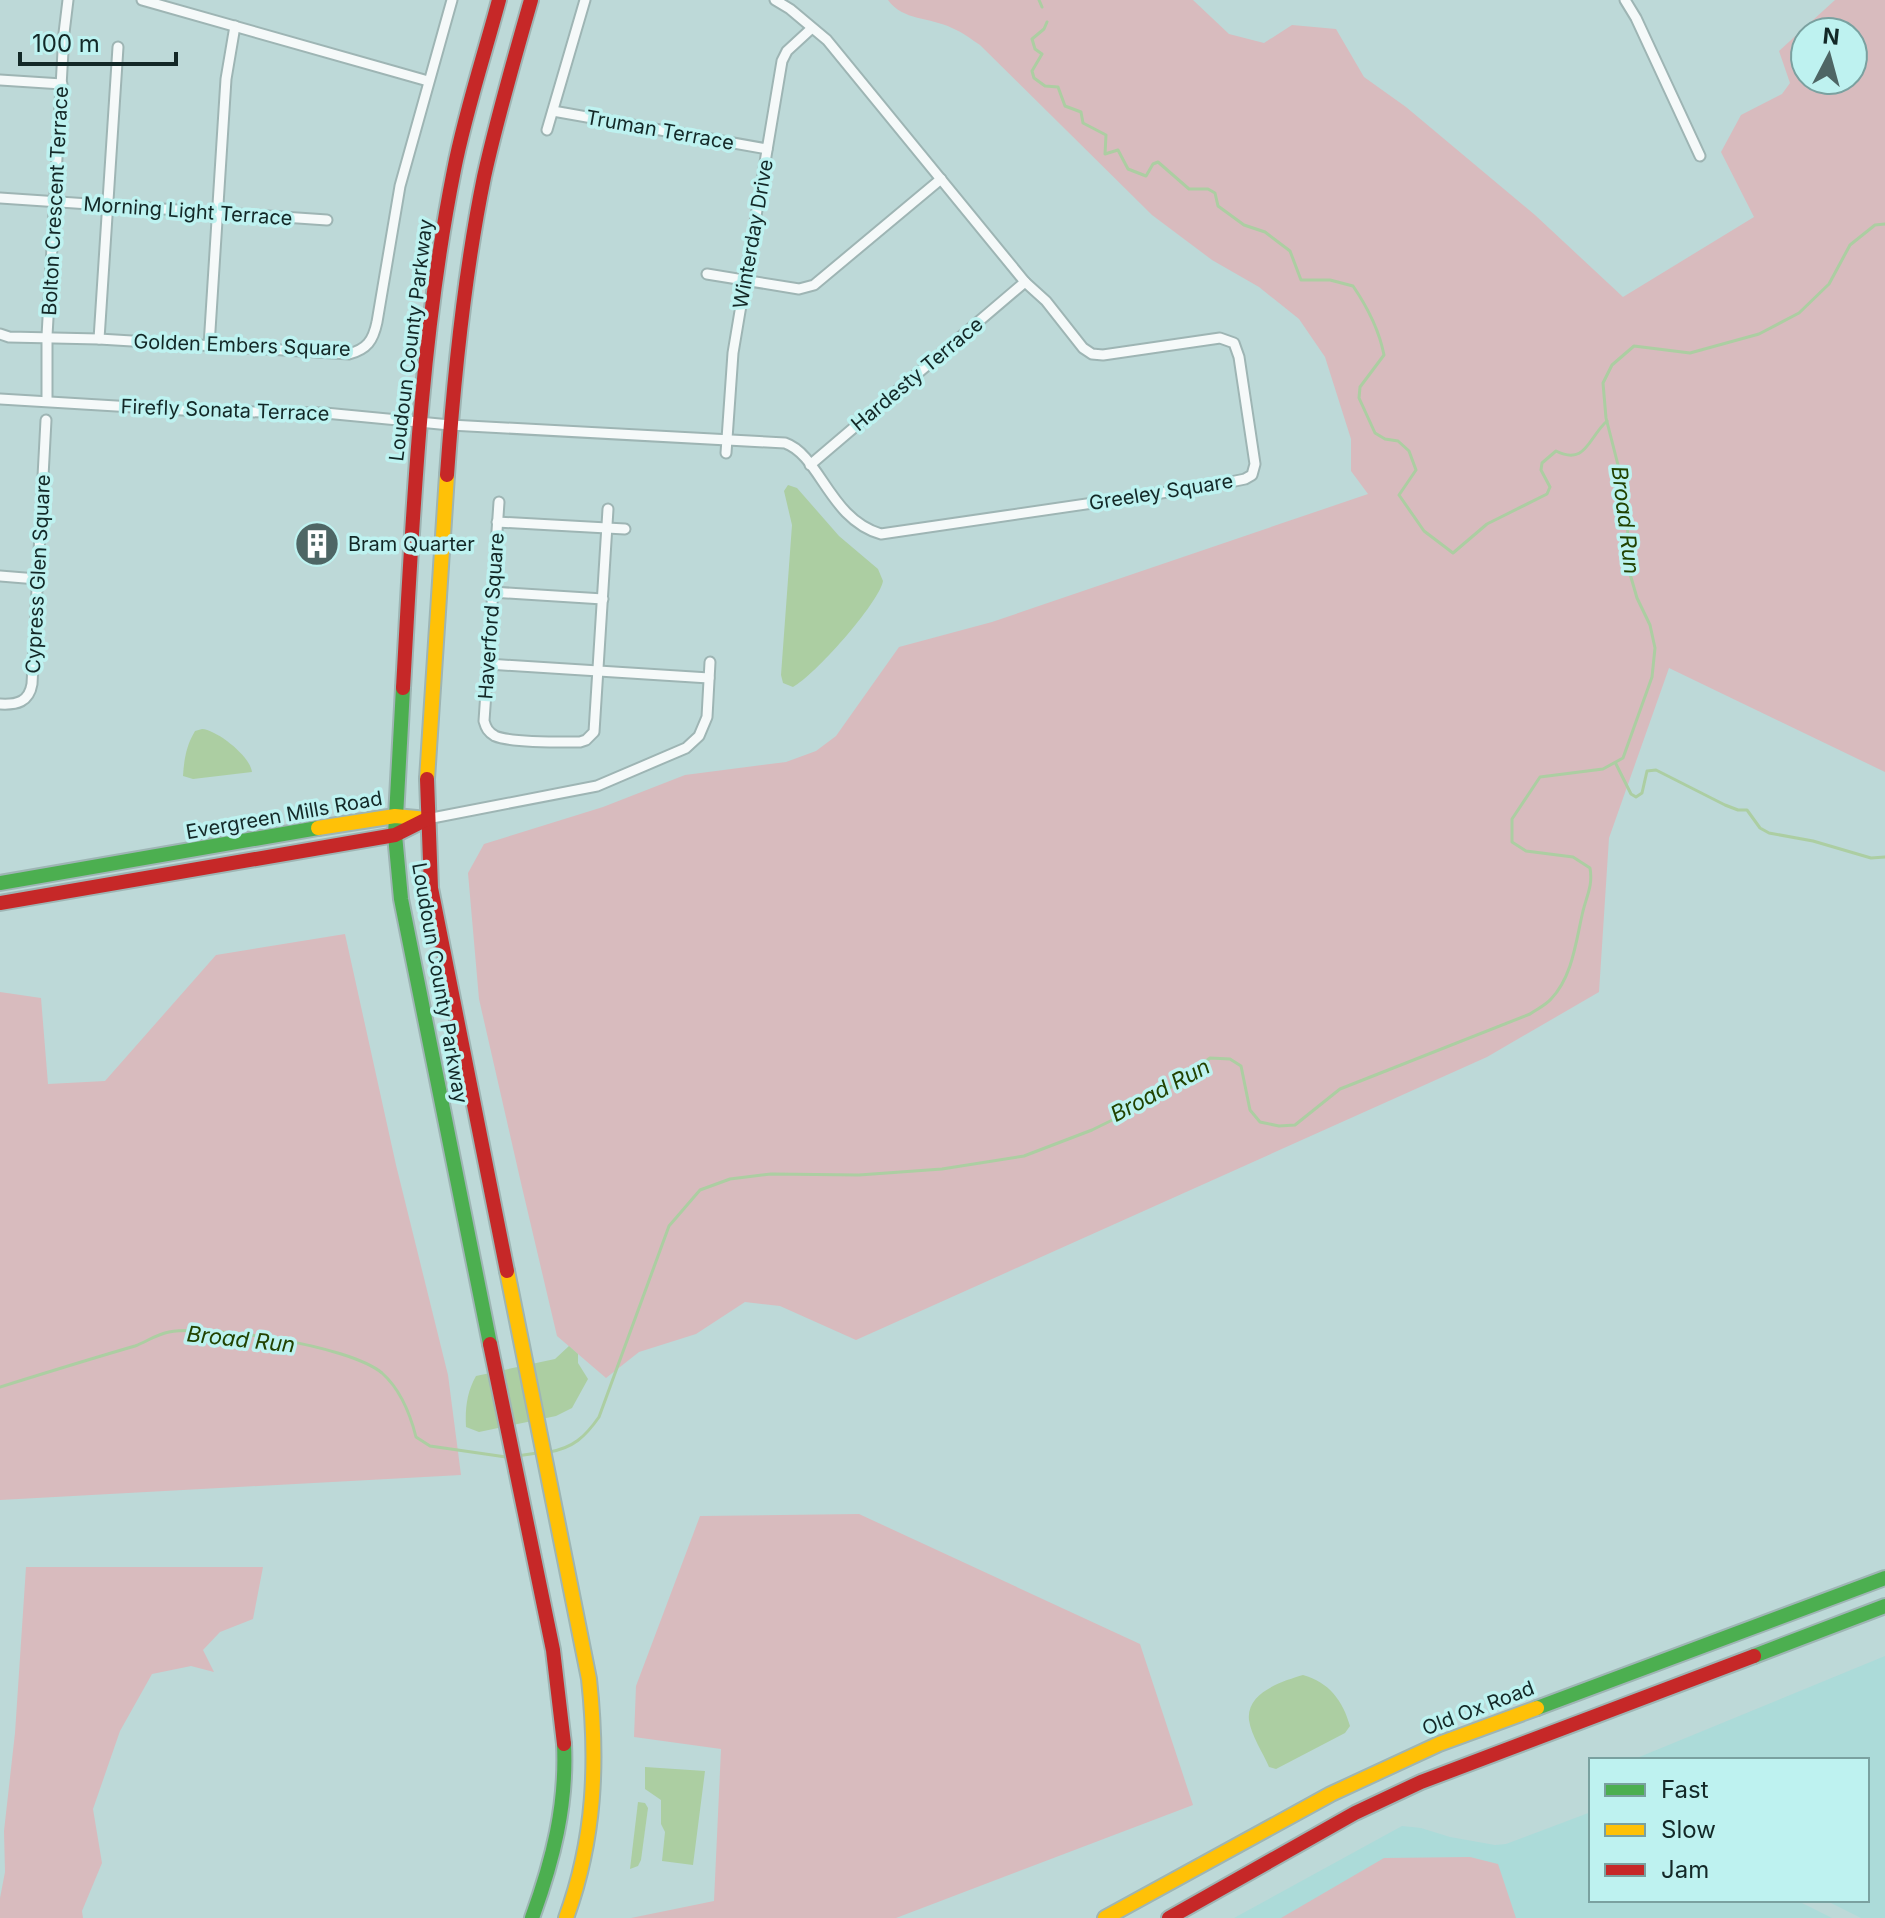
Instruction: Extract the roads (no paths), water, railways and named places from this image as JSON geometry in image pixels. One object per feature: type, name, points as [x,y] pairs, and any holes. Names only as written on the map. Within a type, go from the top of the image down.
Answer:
[{"type":"main road","name":"Loudoun County Parkway","points":[[499,0],[454,168],[431,312],[418,422],[395,835],[401,899],[515,1471],[545,1602],[561,1707],[565,1767],[558,1832],[546,1880],[532,1918]]},
{"type":"main road","name":"Loudoun County Parkway","points":[[531,0],[479,204],[459,335],[450,425],[427,819],[431,888],[585,1654],[595,1741],[590,1834],[577,1889],[566,1918]]},
{"type":"main road","name":"Evergreen Mills Road","points":[[0,883],[395,816],[427,819]]},
{"type":"main road","name":"Evergreen Mills Road","points":[[0,903],[395,835],[427,819]]},
{"type":"main road","name":"Old Ox Road","points":[[1105,1918],[1331,1794],[1439,1744],[1885,1578]]},
{"type":"main road","points":[[1169,1918],[1355,1813],[1421,1782],[1885,1606]]},
{"type":"street","name":"Bolton Crescent Terrace","points":[[47,401],[47,336],[68,0]]},
{"type":"street","points":[[142,0],[428,81]]},
{"type":"street","name":"Golden Embers Square","points":[[0,334],[9,337],[47,336],[349,354],[368,346],[374,335],[400,186],[452,0]]},
{"type":"street","points":[[547,130],[585,0]]},
{"type":"street","name":"Greeley Square","points":[[450,425],[785,443],[800,452],[843,509],[871,531],[881,534],[1216,485],[1252,475],[1255,464],[1239,357],[1234,343],[1220,338],[1103,355],[1092,354],[1083,348],[1046,301],[1025,282],[827,40],[775,0]]},
{"type":"street","points":[[1625,0],[1700,156]]},
{"type":"street","points":[[209,346],[226,79],[235,26]]},
{"type":"street","name":"Winterday Drive","points":[[726,453],[733,353],[782,61],[787,51],[812,28]]},
{"type":"street","points":[[99,339],[118,47]]},
{"type":"street","points":[[0,80],[62,84]]},
{"type":"street","name":"Truman Terrace","points":[[553,111],[767,149]]},
{"type":"street","points":[[707,274],[799,289],[814,285],[941,179]]},
{"type":"street","name":"Morning Light Terrace","points":[[0,199],[327,220]]},
{"type":"street","name":"Hardesty Terrace","points":[[810,465],[1025,282]]},
{"type":"street","name":"Firefly Sonata Terrace","points":[[0,399],[199,411],[325,413],[450,425]]},
{"type":"street","name":"Cypress Glen Square","points":[[0,704],[21,703],[31,691],[46,420]]},
{"type":"street","name":"Haverford Square","points":[[499,502],[486,728],[499,737],[536,740],[580,742],[590,736],[595,726],[608,509]]},
{"type":"street","points":[[497,522],[625,529]]},
{"type":"street","points":[[0,576],[37,579]]},
{"type":"street","points":[[492,592],[603,599]]},
{"type":"street","points":[[427,819],[597,786],[686,748],[699,736],[707,717],[710,662]]},
{"type":"street","points":[[488,664],[709,678]]},
{"type":"waterway","points":[[1039,0],[1042,7]]},
{"type":"waterway","points":[[1047,22],[1032,39],[1035,49],[1042,54],[1032,71],[1034,78],[1045,86],[1058,87],[1065,106],[1081,112],[1083,123],[1106,135],[1105,154],[1118,150],[1128,169],[1146,176],[1153,164],[1158,162],[1189,189],[1208,189],[1215,193],[1218,206],[1244,225],[1265,232],[1290,251],[1301,280],[1330,280],[1353,286],[1372,319],[1384,355],[1360,387],[1359,398],[1375,433],[1398,441],[1409,451],[1416,470],[1399,495],[1424,531],[1453,553],[1487,524],[1547,494],[1550,487],[1541,470],[1542,463],[1556,451],[1566,455],[1580,453],[1607,421]]},
{"type":"waterway","name":"Broad Run","points":[[549,1452],[565,1448],[578,1440],[599,1417],[669,1226],[700,1190],[730,1179],[771,1174],[859,1175],[942,1169],[1024,1156],[1092,1130],[1155,1099],[1210,1058],[1230,1059],[1241,1066],[1250,1110],[1260,1122],[1295,1125],[1340,1089],[1530,1014],[1549,1001],[1564,980],[1573,957],[1590,885],[1590,868],[1573,857],[1526,851],[1512,842],[1512,819],[1540,777],[1603,769],[1623,758],[1652,677],[1655,648],[1650,625],[1637,598],[1626,560],[1629,508],[1606,418],[1603,383],[1612,365],[1634,346],[1690,353],[1759,334],[1799,313],[1829,284],[1850,245],[1875,225],[1885,224]]},
{"type":"waterway","points":[[1616,764],[1631,794],[1636,797],[1642,793],[1647,771],[1656,770],[1725,805],[1747,810],[1760,828],[1769,833],[1813,841],[1871,858],[1885,857]]},
{"type":"waterway","name":"Broad Run","points":[[0,1387],[135,1346],[169,1332],[216,1332],[279,1339],[340,1354],[382,1373],[400,1394],[416,1437],[430,1446],[506,1457]]},
{"type":"waterway","name":"Broad Run","points":[[517,1456],[537,1453]]},
{"type":"place","name":"Bram Quarter","points":[[317,544]]}]
